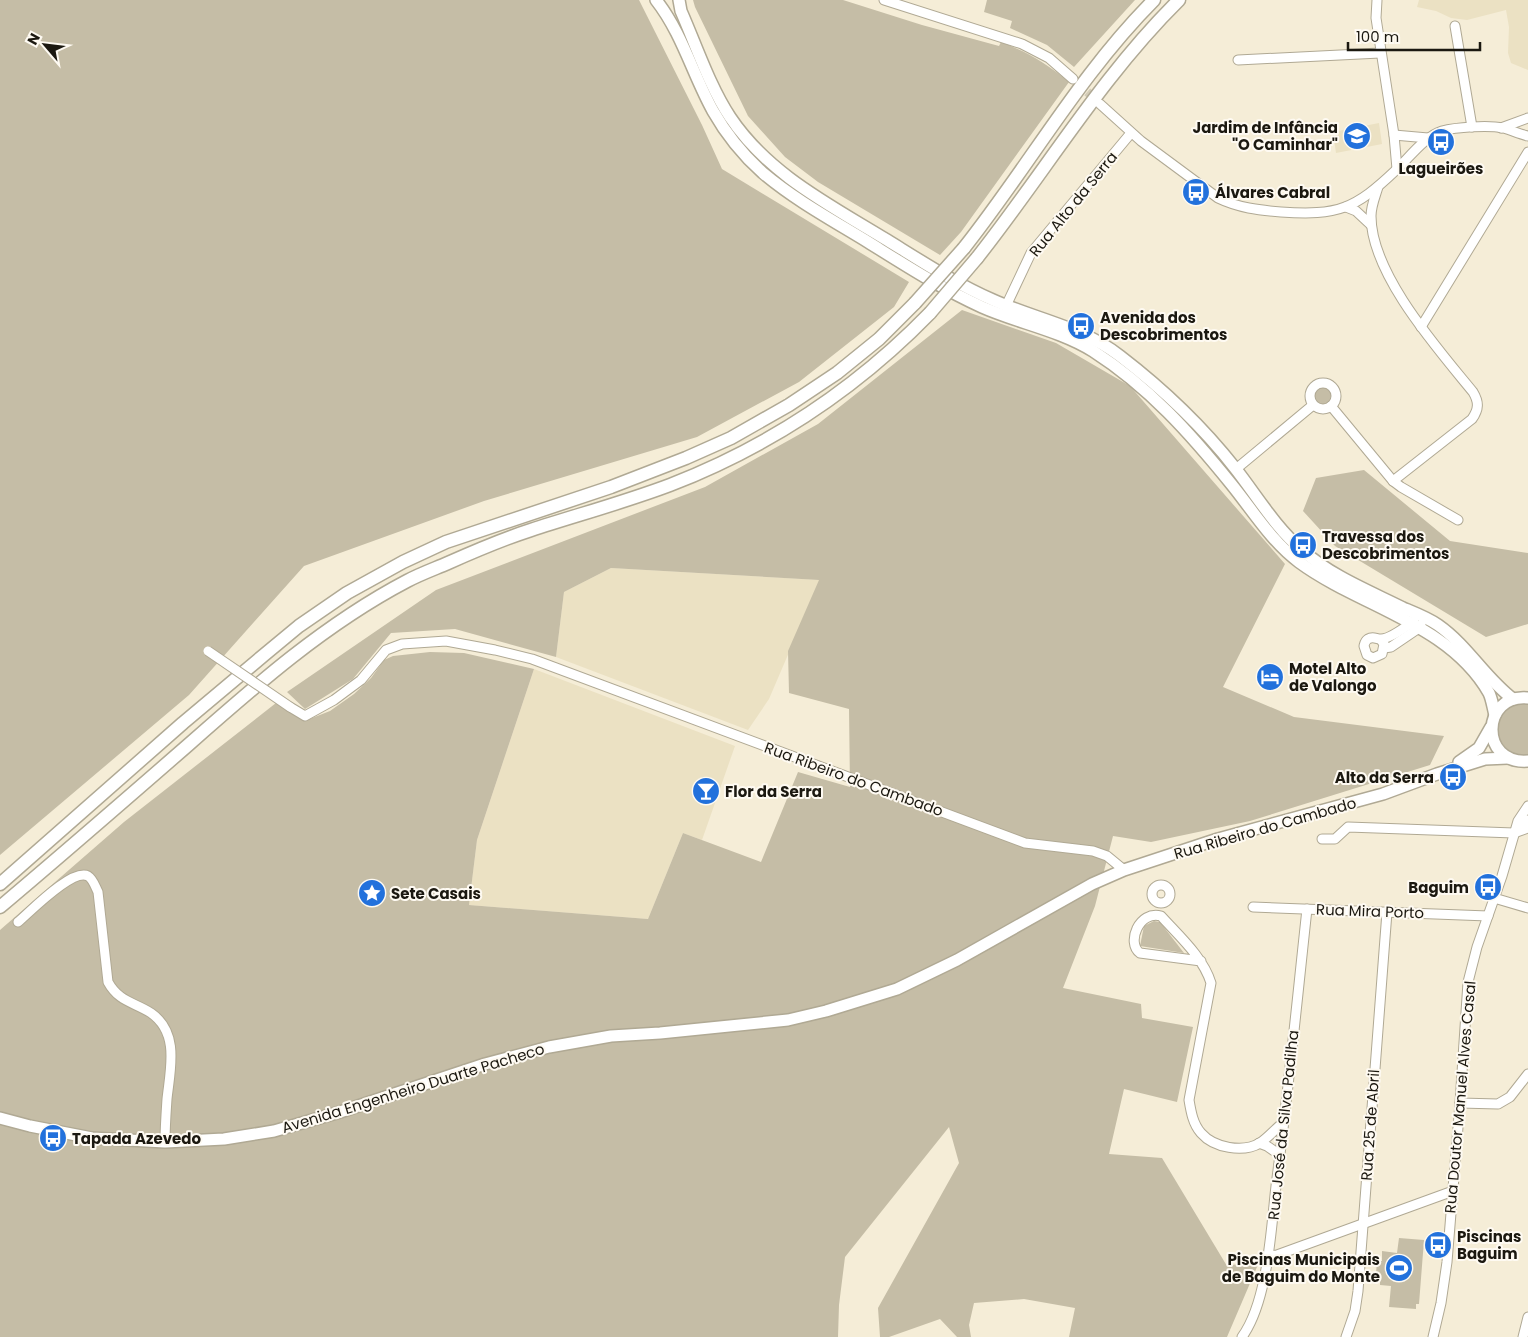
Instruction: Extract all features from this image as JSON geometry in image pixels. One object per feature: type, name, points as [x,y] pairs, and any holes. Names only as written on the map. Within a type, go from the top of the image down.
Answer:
[{"type":"highway","points":[[0,884],[256,661],[299,626],[347,593],[403,562],[446,542],[610,487],[686,458],[731,438],[789,405],[837,373],[879,339],[915,303],[964,248],[991,214],[1073,96],[1106,54],[1154,0]]},
{"type":"highway","points":[[0,907],[262,680],[358,609],[408,580],[478,550],[528,531],[671,484],[726,460],[779,432],[865,374],[901,343],[930,313],[977,258],[1009,218],[1066,135],[1112,75],[1152,26],[1179,0]]},
{"type":"main road","points":[[656,0],[669,17],[712,111],[732,140],[763,173],[802,202],[944,288],[1004,310],[1065,337],[1089,348],[1111,362],[1153,396],[1183,426],[1272,537],[1296,560],[1321,577],[1396,615],[1438,625],[1463,646],[1498,688],[1513,699]]},
{"type":"main road","points":[[679,0],[681,11],[720,100],[741,132],[773,166],[809,192],[1004,310],[1069,329],[1094,340],[1116,353],[1158,385],[1192,418],[1236,469],[1280,529],[1302,551],[1352,584],[1419,621],[1457,654],[1470,667],[1490,695],[1495,715]]},
{"type":"main road","points":[[1495,715],[1502,705],[1513,699],[1528,698]]},
{"type":"main road","name":"Rua Ribeiro do Cambado","points":[[1437,774],[1479,748],[1491,727],[1495,715]]},
{"type":"main road","points":[[1491,727],[1495,745],[1508,758]]},
{"type":"main road","name":"Rua Ribeiro do Cambado","points":[[1124,870],[1218,839],[1383,794],[1485,759],[1508,758],[1528,762]]},
{"type":"main road","name":"Avenida Engenheiro Duarte Pacheco","points":[[0,1118],[92,1138],[165,1142],[224,1139],[274,1130],[340,1112],[485,1064],[549,1046],[611,1036],[788,1020],[856,1003],[897,989],[956,960],[1092,884],[1124,870]]},
{"type":"street","points":[[884,0],[1022,44],[1049,58],[1073,79]]},
{"type":"street","points":[[1377,0],[1376,18],[1380,54],[1394,135],[1397,169]]},
{"type":"street","points":[[1455,26],[1472,127]]},
{"type":"street","points":[[1238,60],[1380,54]]},
{"type":"street","points":[[1100,104],[1131,133],[1218,198],[1231,204],[1255,210],[1310,214],[1346,207],[1365,197],[1378,187],[1428,138],[1450,129],[1472,127],[1501,128],[1527,139]]},
{"type":"street","points":[[1501,128],[1528,118]]},
{"type":"street","name":"Rua Alto da Serra","points":[[1004,310],[1031,253],[1131,133]]},
{"type":"street","points":[[1394,135],[1428,138]]},
{"type":"street","points":[[1421,327],[1528,152]]},
{"type":"street","points":[[1378,187],[1372,204],[1372,225],[1378,254],[1421,327],[1473,392],[1478,403],[1476,413],[1472,419],[1393,481]]},
{"type":"street","points":[[1346,207],[1356,211],[1372,225]]},
{"type":"street","points":[[1317,384],[1329,384],[1335,391],[1336,399],[1331,406],[1324,409],[1316,408],[1309,397],[1311,389],[1317,384]]},
{"type":"street","points":[[1232,485],[1236,469],[1313,405]]},
{"type":"street","points":[[1331,406],[1393,481],[1458,520]]},
{"type":"street","points":[[1217,467],[1236,469]]},
{"type":"street","points":[[1396,615],[1399,631]]},
{"type":"street","points":[[1380,639],[1384,648],[1382,654],[1376,658],[1370,657],[1365,652],[1364,646],[1367,640],[1373,637],[1380,639],[1419,621]]},
{"type":"street","points":[[1384,648],[1391,647],[1419,621]]},
{"type":"street","name":"Rua Ribeiro do Cambado","points":[[208,651],[305,716],[334,700],[361,680],[386,650],[402,644],[446,641],[495,650],[532,659],[1024,843],[1093,851],[1108,856],[1124,870]]},
{"type":"street","name":"Rua Doutor Manuel Alves Casal","points":[[1433,1337],[1441,1303],[1453,1191],[1468,982],[1472,962],[1518,821],[1528,806]]},
{"type":"street","points":[[1514,833],[1528,820]]},
{"type":"street","points":[[1322,838],[1335,839],[1348,828],[1514,833],[1528,828]]},
{"type":"street","points":[[18,922],[56,888],[68,880],[78,875],[86,874],[92,879],[98,892],[108,982],[112,989],[123,999],[150,1013],[162,1023],[170,1043],[172,1057],[165,1118],[165,1142]]},
{"type":"street","points":[[1494,898],[1528,908]]},
{"type":"street","points":[[1161,916],[1162,902]]},
{"type":"street","name":"Rua Mira Porto","points":[[1253,907],[1488,916]]},
{"type":"street","name":"Rua José da Silva Padilha","points":[[1242,1337],[1262,1292],[1268,1256],[1307,909]]},
{"type":"street","name":"Rua 25 de Abril","points":[[1346,1337],[1355,1311],[1358,1291],[1387,912]]},
{"type":"street","points":[[1201,961],[1140,953],[1134,944],[1137,925],[1156,914],[1161,916],[1201,961],[1207,970],[1211,983],[1190,1100],[1192,1117],[1201,1133],[1218,1144],[1244,1148],[1260,1143],[1284,1122]]},
{"type":"street","points":[[1460,1103],[1498,1104],[1510,1097],[1528,1074]]},
{"type":"street","points":[[1260,1143],[1268,1146],[1280,1155]]},
{"type":"street","points":[[1268,1256],[1277,1255],[1453,1191]]},
{"type":"street","points":[[1523,1337],[1528,1317]]},
{"type":"shaded area","points":[[0,0],[639,0],[722,169],[909,282],[894,307],[799,382],[697,437],[484,501],[304,566],[189,695],[0,855]]},
{"type":"shaded area","points":[[693,0],[843,0],[922,25],[999,46],[1001,42],[1037,59],[1069,82],[961,232],[940,255],[818,182],[785,157],[748,116]]},
{"type":"shaded area","points":[[987,0],[1135,0],[1074,67],[1047,45],[1010,28],[1012,21],[984,12]]},
{"type":"shaded area","points":[[1419,0],[1528,0],[1528,70],[1511,63],[1508,53],[1509,27],[1506,10],[1467,20],[1451,18],[1436,11],[1417,7]]},
{"type":"shaded area","name":"Jardim de Infância \"O Caminhar\"","points":[[1379,123],[1382,144],[1336,153],[1333,132]]},
{"type":"shaded area","points":[[962,310],[1056,343],[1130,386],[1285,564],[1223,687],[1294,717],[1444,736],[1430,765],[1250,821],[1151,842],[1113,836],[1095,906],[1063,988],[1141,1004],[1142,1018],[1193,1027],[1177,1102],[1124,1089],[1109,1154],[1162,1158],[1227,1266],[1260,1260],[1227,1337],[1069,1337],[1075,1308],[1024,1299],[974,1303],[969,1325],[971,1337],[957,1337],[940,1319],[889,1337],[880,1337],[878,1308],[959,1163],[949,1127],[845,1257],[839,1305],[838,1337],[0,1337],[0,930],[124,822],[276,703],[307,720],[330,711],[354,694],[371,678],[384,660],[393,656],[430,652],[464,653],[534,669],[477,840],[469,905],[648,919],[683,833],[761,862],[798,772],[850,787],[849,709],[789,693],[788,651],[819,580],[611,568],[564,592],[556,657],[455,629],[391,633],[353,679],[305,709],[287,692],[436,590],[705,487],[818,424]]},
{"type":"shaded area","points":[[1322,387],[1328,390],[1331,396],[1328,402],[1322,405],[1316,402],[1313,396],[1316,390]]},
{"type":"shaded area","points":[[1364,470],[1450,541],[1528,553],[1528,624],[1486,637],[1335,546],[1303,511],[1316,478]]},
{"type":"shaded area","points":[[611,568],[820,580],[769,699],[748,730],[556,657],[564,592]]},
{"type":"shaded area","points":[[534,669],[735,746],[702,840],[683,833],[648,919],[469,905],[477,840]]},
{"type":"shaded area","points":[[1528,703],[1528,755],[1517,754],[1508,750],[1501,743],[1497,725],[1499,717],[1504,710],[1514,704]]},
{"type":"shaded area","points":[[1154,921],[1160,922],[1184,953],[1140,946],[1144,926]]},
{"type":"shaded area","name":"Piscinas Municipais de Baguim do Monte","points":[[1399,1238],[1424,1240],[1419,1304],[1416,1304],[1416,1309],[1389,1307],[1391,1286],[1380,1285],[1380,1275],[1376,1274],[1377,1261],[1382,1261],[1382,1251],[1397,1253]]},
{"type":"tunnel","points":[[1077,83],[1099,102]]},
{"type":"place","name":"Jardim de Infância \"O Caminhar\"","points":[[1357,136]]},
{"type":"place","name":"Lagueirões","points":[[1441,142]]},
{"type":"place","name":"Álvares Cabral","points":[[1196,192]]},
{"type":"place","name":"Avenida dos Descobrimentos","points":[[1081,326]]},
{"type":"place","name":"Travessa dos Descobrimentos","points":[[1303,545]]},
{"type":"place","name":"Motel Alto de Valongo","points":[[1270,677]]},
{"type":"place","name":"Alto da Serra","points":[[1453,777]]},
{"type":"place","name":"Flor da Serra","points":[[706,791]]},
{"type":"place","name":"Baguim","points":[[1488,887]]},
{"type":"place","name":"Sete Casais","points":[[372,893]]},
{"type":"place","name":"Tapada Azevedo","points":[[53,1138]]},
{"type":"place","name":"Piscinas Baguim","points":[[1438,1245]]},
{"type":"place","name":"Piscinas Municipais de Baguim do Monte","points":[[1399,1268]]}]
